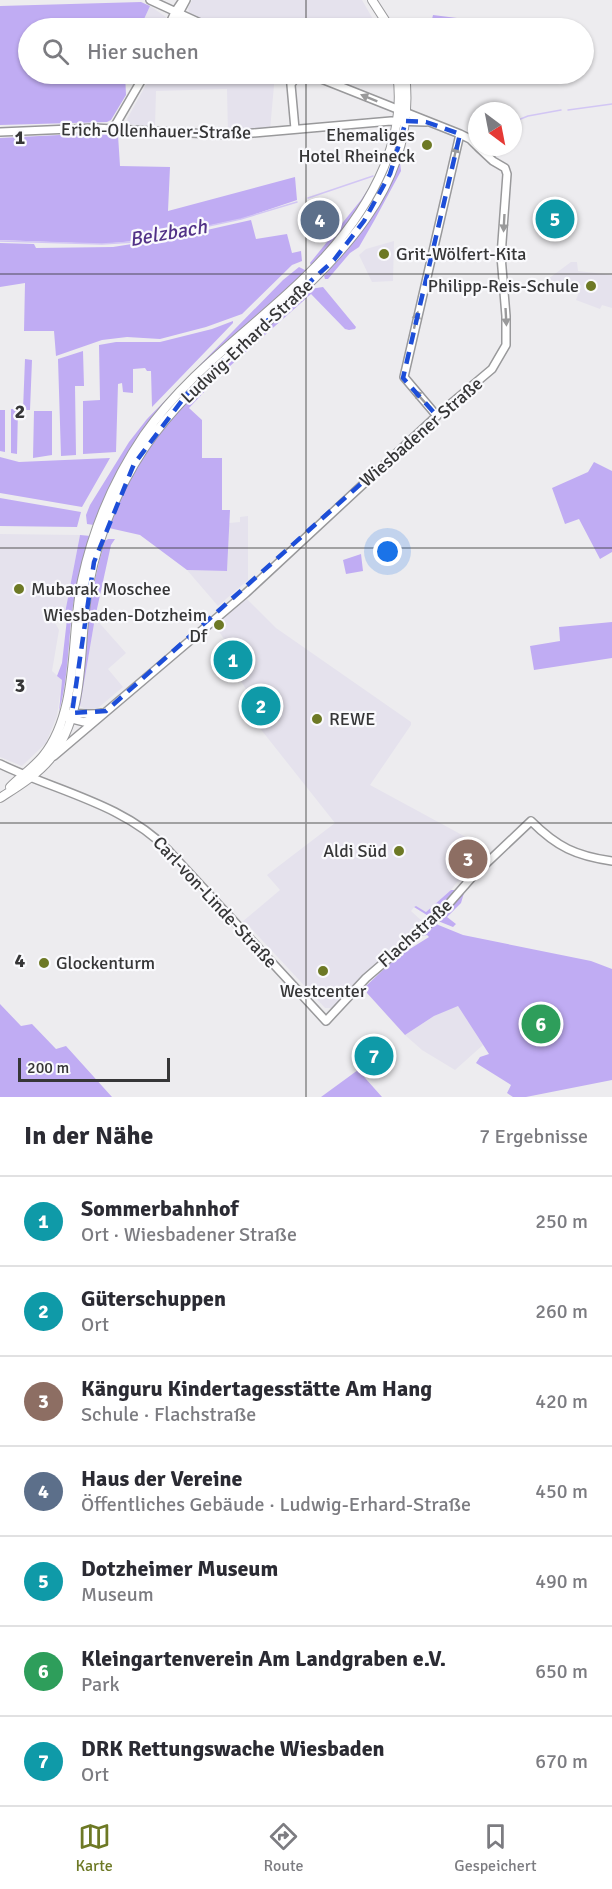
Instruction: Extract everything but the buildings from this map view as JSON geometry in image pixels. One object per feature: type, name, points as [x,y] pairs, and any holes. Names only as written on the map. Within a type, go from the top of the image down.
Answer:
[{"type":"main road","points":[[372,0],[383,18]]},
{"type":"main road","points":[[378,10],[381,18]]},
{"type":"main road","name":"Ludwig-Erhard-Straße","points":[[320,269],[366,204],[387,159],[397,121],[397,84]]},
{"type":"main road","name":"Ludwig-Erhard-Straße","points":[[26,776],[45,765],[51,758],[59,745],[69,716],[68,693],[78,602],[87,560],[104,510],[128,460],[153,423],[182,389],[308,281],[354,235],[384,186],[401,144],[407,117],[405,84]]},
{"type":"main road","name":"Ludwig-Erhard-Straße","points":[[26,776],[50,747],[69,716]]},
{"type":"main road","points":[[0,798],[26,776]]},
{"type":"street","points":[[150,0],[188,18]]},
{"type":"street","points":[[175,18],[185,0]]},
{"type":"street","points":[[117,129],[139,84]]},
{"type":"street","points":[[292,84],[295,129]]},
{"type":"street","points":[[334,84],[398,110],[407,117],[468,138]]},
{"type":"street","points":[[294,114],[303,124],[311,128]]},
{"type":"street","name":"Erich-Ollenhauer-Straße","points":[[0,132],[66,128],[215,136],[397,121],[407,117]]},
{"type":"street","points":[[382,122],[395,131]]},
{"type":"street","points":[[437,416],[404,377],[460,135]]},
{"type":"street","name":"Wiesbadener Straße","points":[[51,758],[246,593],[437,416],[490,372],[502,355],[507,342],[501,256],[507,174],[505,168],[488,156]]},
{"type":"street","points":[[69,716],[86,716],[106,711]]},
{"type":"street","points":[[69,716],[84,722],[97,719]]},
{"type":"street","name":"Carl-von-Linde-Straße","points":[[0,764],[126,818],[154,836],[326,1021]]},
{"type":"street","points":[[45,765],[48,784]]},
{"type":"street","name":"Flachstraße","points":[[326,1021],[366,978],[438,916],[474,875],[531,821],[552,841],[568,850],[612,861]]},
{"type":"highlighted area","points":[[406,121],[426,122],[460,134],[403,378],[437,416],[106,711],[72,713],[94,562],[134,464],[187,394],[334,260],[364,221],[390,174]]},
{"type":"shaded area","points":[[192,0],[362,0],[372,18],[186,18],[189,12],[188,8]]},
{"type":"shaded area","points":[[141,2],[150,6],[145,18],[18,18],[18,84],[125,84],[126,95],[111,120],[107,122],[0,125],[0,6]]},
{"type":"shaded area","points":[[150,6],[166,17],[166,18],[145,18]]},
{"type":"shaded area","points":[[433,15],[457,18],[432,18]]},
{"type":"shaded area","points":[[146,84],[274,84],[270,130],[228,134],[227,89],[156,91],[155,127],[129,124],[127,119]]},
{"type":"shaded area","points":[[79,134],[118,135],[120,166],[170,167],[168,211],[295,177],[297,200],[241,219],[134,241],[102,244],[0,240],[0,138]]},
{"type":"shaded area","points":[[400,162],[401,171],[359,247],[350,253],[328,279],[325,279],[324,276],[375,212]]},
{"type":"shaded area","points":[[372,183],[351,221],[312,267],[310,263]]},
{"type":"shaded area","points":[[251,220],[256,239],[287,234],[292,253],[301,251],[302,261],[292,265],[242,314],[206,327],[160,339],[127,337],[102,340],[56,356],[54,331],[24,331],[25,283],[0,287],[0,243],[34,244],[36,248],[113,247],[176,237]]},
{"type":"shaded area","points":[[394,241],[393,281],[372,282],[359,255],[366,249]]},
{"type":"shaded area","name":"Philipp-Reis-Schule","points":[[571,262],[577,262],[578,271],[612,275],[612,308],[602,305],[600,309],[576,300],[580,290],[548,279]]},
{"type":"shaded area","points":[[299,267],[307,271],[170,398],[148,424],[130,451],[100,507],[94,525],[87,524],[86,515],[90,505],[129,442],[147,419],[283,280]]},
{"type":"shaded area","points":[[323,287],[356,327],[355,329],[345,329],[311,294],[221,374],[189,408],[202,420],[202,458],[222,458],[222,510],[230,510],[227,571],[187,570],[140,535],[109,528],[135,470],[152,443],[172,418],[215,373],[310,289]]},
{"type":"shaded area","points":[[233,321],[152,407],[151,371],[145,368],[133,369],[133,393],[123,392],[122,383],[118,384],[116,452],[83,454],[83,401],[100,400],[99,345],[116,342],[160,342],[212,329]]},
{"type":"shaded area","points":[[83,351],[84,386],[75,386],[76,455],[61,456],[58,359]]},
{"type":"shaded area","points":[[25,359],[32,360],[30,410],[23,410]]},
{"type":"shaded area","points":[[11,409],[18,409],[17,454],[11,453]]},
{"type":"shaded area","points":[[0,410],[5,410],[5,452],[0,451]]},
{"type":"shaded area","points":[[34,411],[52,411],[52,455],[33,458]]},
{"type":"shaded area","points":[[0,457],[19,462],[110,458],[82,507],[0,493]]},
{"type":"shaded area","points":[[594,462],[612,471],[612,552],[600,559],[579,519],[565,524],[552,488],[588,472]]},
{"type":"shaded area","points":[[0,498],[81,512],[77,527],[0,526]]},
{"type":"shaded area","points":[[248,516],[248,580],[218,606],[187,570],[227,571],[229,523],[240,522],[240,517]]},
{"type":"shaded area","points":[[0,534],[80,535],[65,613],[55,614],[54,621],[59,630],[52,671],[62,680],[57,716],[46,743],[22,766],[0,757]]},
{"type":"shaded area","points":[[80,535],[91,536],[72,612],[66,675],[59,712],[62,680],[57,676],[62,663],[67,619],[65,613]]},
{"type":"shaded area","points":[[115,539],[111,545],[95,618],[80,706],[91,600],[99,561],[105,541]]},
{"type":"shaded area","points":[[361,554],[363,571],[346,574],[343,560]]},
{"type":"shaded area","points":[[247,599],[276,628],[411,722],[370,785],[464,836],[484,853],[485,857],[466,878],[457,882],[426,912],[415,906],[411,911],[423,922],[371,970],[369,969],[332,1008],[325,1008],[249,926],[242,922],[280,890],[267,875],[335,823],[259,727],[264,719],[224,653],[230,648],[214,624]]},
{"type":"shaded area","points":[[95,618],[126,653],[108,669],[123,687],[98,708],[87,710],[80,706]]},
{"type":"shaded area","points":[[612,622],[612,658],[534,670],[530,646],[560,641],[559,627]]},
{"type":"shaded area","points":[[451,890],[454,892],[430,917],[414,907],[426,912]]},
{"type":"shaded area","points":[[464,893],[461,903],[447,917],[456,924],[453,927],[438,921]]},
{"type":"shaded area","points":[[436,924],[463,935],[591,961],[612,969],[612,1080],[526,1097],[513,1097],[507,1093],[511,1085],[476,1063],[480,1057],[489,1054],[458,1006],[434,1016],[405,1035],[367,993],[366,986],[403,951],[405,952],[429,937],[422,936]]},
{"type":"shaded area","points":[[0,1004],[21,1026],[32,1024],[56,1049],[66,1046],[112,1097],[0,1097]]},
{"type":"shaded area","points":[[458,1005],[483,1045],[455,1070],[422,1050],[405,1035],[434,1016]]},
{"type":"shaded area","points":[[358,1070],[382,1097],[321,1097]]},
{"type":"waterway","name":"Belzbach","points":[[568,110],[612,104]]},
{"type":"waterway","name":"Belzbach","points":[[522,118],[561,110]]},
{"type":"waterway","name":"Belzbach","points":[[308,198],[373,176]]},
{"type":"waterway","name":"Belzbach","points":[[0,241],[102,244],[134,242],[241,219],[297,202]]},
{"type":"place","name":"Ehemaliges Hotel Rheineck","points":[[427,145]]},
{"type":"place","name":"Dotzheimer Museum","points":[[555,219]]},
{"type":"place","name":"Haus der Vereine","points":[[320,220]]},
{"type":"place","name":"Grit-Wölfert-Kita","points":[[384,254]]},
{"type":"place","name":"Philipp-Reis-Schule","points":[[591,286]]},
{"type":"place","name":"Mubarak Moschee","points":[[19,589]]},
{"type":"place","name":"Wiesbaden-Dotzheim Df","points":[[219,625]]},
{"type":"place","name":"Sommerbahnhof","points":[[233,660]]},
{"type":"place","name":"Güterschuppen","points":[[261,706]]},
{"type":"place","name":"REWE","points":[[317,719]]},
{"type":"place","name":"Aldi Süd","points":[[399,851]]},
{"type":"place","name":"Känguru Kindertagesstätte Am Hang","points":[[468,859]]},
{"type":"place","name":"Glockenturm","points":[[44,963]]},
{"type":"place","name":"Westcenter","points":[[323,971]]},
{"type":"place","name":"Kleingartenverein Am Landgraben e.V.","points":[[541,1024]]},
{"type":"place","name":"DRK Rettungswache Wiesbaden","points":[[374,1056]]}]
